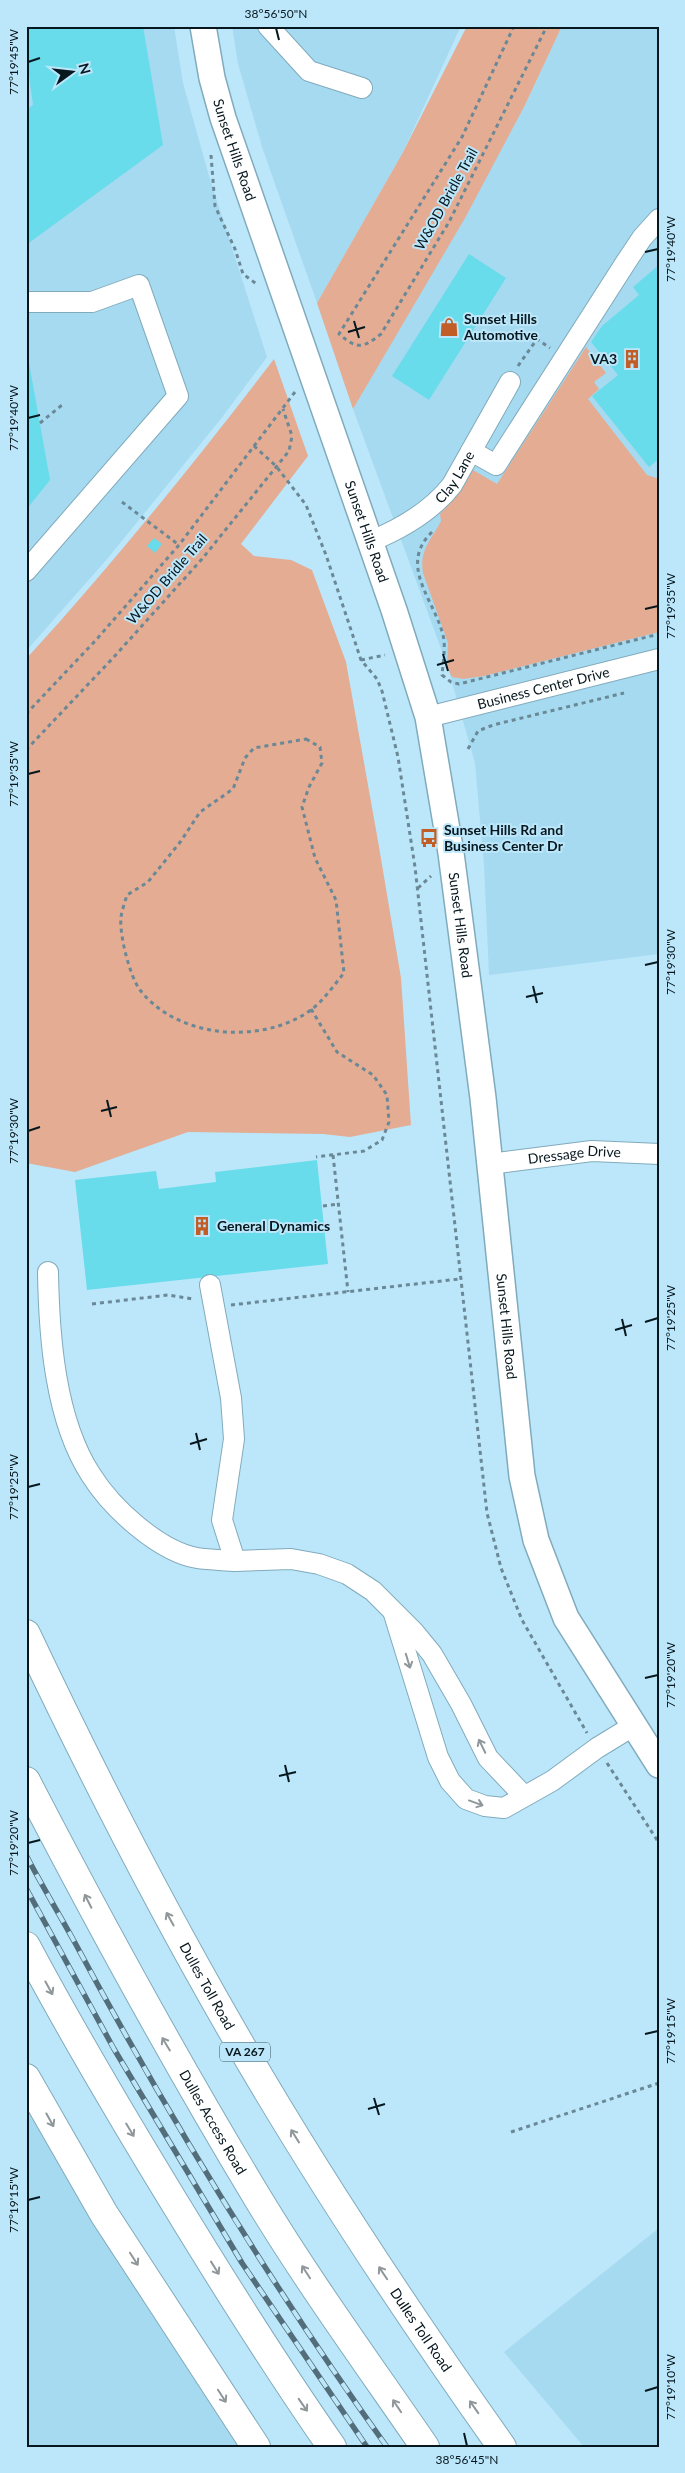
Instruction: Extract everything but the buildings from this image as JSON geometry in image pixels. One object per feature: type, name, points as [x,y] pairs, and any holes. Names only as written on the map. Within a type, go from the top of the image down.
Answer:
[{"type":"highway","name":"Dulles Toll Road","points":[[26,1634],[115,1814],[229,2026],[369,2252],[502,2447]]},
{"type":"highway","name":"Dulles Access Road","points":[[26,1781],[90,1906],[158,2029],[258,2198],[425,2447]]},
{"type":"highway","points":[[26,1946],[97,2073],[199,2243],[294,2393],[332,2447]]},
{"type":"highway","points":[[26,2078],[104,2214],[256,2447]]},
{"type":"main road","name":"Sunset Hills Road","points":[[203,26],[212,78],[223,118],[370,542],[428,717],[451,854],[490,1164],[521,1468],[536,1540],[566,1618],[659,1765]]},
{"type":"street","points":[[268,26],[309,72],[362,88]]},
{"type":"street","points":[[471,451],[496,465],[626,262],[659,219]]},
{"type":"street","points":[[26,302],[92,302],[139,285],[178,396],[26,571]]},
{"type":"street","name":"Clay Lane","points":[[370,542],[425,513],[452,485],[514,375]]},
{"type":"street","name":"Business Center Drive","points":[[428,717],[659,659]]},
{"type":"street","name":"Dressage Drive","points":[[490,1164],[592,1151],[659,1154]]},
{"type":"street","points":[[48,1272],[49,1322],[62,1401],[73,1439],[91,1475],[121,1512],[158,1543],[195,1558],[235,1561],[290,1558],[319,1564],[347,1574],[372,1591],[414,1632],[432,1654],[461,1704],[488,1758],[524,1796]]},
{"type":"street","points":[[212,1294],[231,1398],[234,1439],[223,1499],[222,1520],[235,1561]]},
{"type":"street","points":[[394,1614],[438,1757],[450,1781],[466,1799],[485,1806],[504,1808],[552,1781],[597,1748],[633,1726]]},
{"type":"path","name":"W&OD Bridle Trail","points":[[514,26],[462,137],[339,334],[355,346],[366,346],[381,334],[449,222],[547,26]]},
{"type":"path","points":[[514,375],[537,339],[550,348]]},
{"type":"path","points":[[26,714],[102,633],[178,545],[295,392]]},
{"type":"path","points":[[40,423],[62,405]]},
{"type":"path","name":"W&OD Bridle Trail","points":[[26,750],[113,658],[202,558],[288,451],[292,436],[283,408]]},
{"type":"path","points":[[254,446],[276,466],[306,505],[326,554],[361,660],[377,679],[382,691],[398,757],[415,867],[486,1513],[501,1568],[522,1620],[575,1716],[659,1843]]},
{"type":"path","points":[[122,502],[178,545]]},
{"type":"path","points":[[433,505],[439,517],[438,526],[429,535],[420,550],[417,561],[419,577],[444,640],[442,675],[451,682],[458,684],[659,634]]},
{"type":"path","points":[[361,660],[385,655],[387,663]]},
{"type":"path","points":[[468,749],[478,731],[493,725],[624,692]]},
{"type":"path","points":[[306,739],[320,747],[322,764],[309,787],[302,807],[315,858],[336,900],[344,973],[311,1010],[286,1023],[249,1032],[209,1030],[177,1021],[139,990],[126,956],[121,918],[127,895],[148,882],[182,841],[200,812],[233,789],[245,758],[254,748],[306,739]]},
{"type":"path","points":[[311,1010],[337,1052],[373,1075],[387,1095],[389,1122],[382,1140],[364,1151],[316,1157]]},
{"type":"path","points":[[333,1155],[348,1292]]},
{"type":"path","points":[[323,1206],[338,1204]]},
{"type":"path","points":[[92,1304],[168,1295],[212,1294],[230,1305],[459,1279]]},
{"type":"path","points":[[511,2132],[659,2083]]},
{"type":"shaded area","points":[[26,26],[174,26],[183,83],[209,176],[267,357],[220,420],[108,558],[26,651]]},
{"type":"shaded area","points":[[232,26],[461,26],[402,154],[317,303],[263,150],[238,64]]},
{"type":"shaded area","points":[[467,26],[562,26],[525,105],[465,218],[353,409],[317,303],[402,154]]},
{"type":"shaded area","points":[[562,26],[659,26],[659,954],[489,975],[484,865],[475,763],[447,665],[353,409],[525,105]]},
{"type":"shaded area","points":[[586,347],[606,373],[594,382],[599,389],[588,399],[647,475],[659,479],[659,632],[484,676],[463,679],[452,677],[447,667],[448,643],[423,573],[422,565],[430,539],[441,521],[440,514],[454,499],[473,470],[497,484]]},
{"type":"shaded area","points":[[274,359],[308,456],[241,544],[254,556],[291,560],[312,570],[346,662],[401,978],[411,1125],[350,1137],[323,1134],[188,1132],[75,1172],[26,1163],[26,659],[153,512]]},
{"type":"shaded area","points":[[26,2079],[256,2447],[26,2447]]},
{"type":"shaded area","points":[[659,2228],[659,2447],[584,2447],[504,2352]]},
{"type":"railway","points":[[26,1855],[146,2071],[222,2199],[302,2324],[387,2447]]},
{"type":"railway","points":[[26,1888],[114,2049],[242,2263],[367,2447]]},
{"type":"place","name":"Sunset Hills Automotive","points":[[449,327]]},
{"type":"place","name":"VA3","points":[[632,359]]},
{"type":"place","name":"Sunset Hills Rd and Business Center Dr","points":[[429,838]]},
{"type":"place","name":"General Dynamics","points":[[202,1226]]}]
